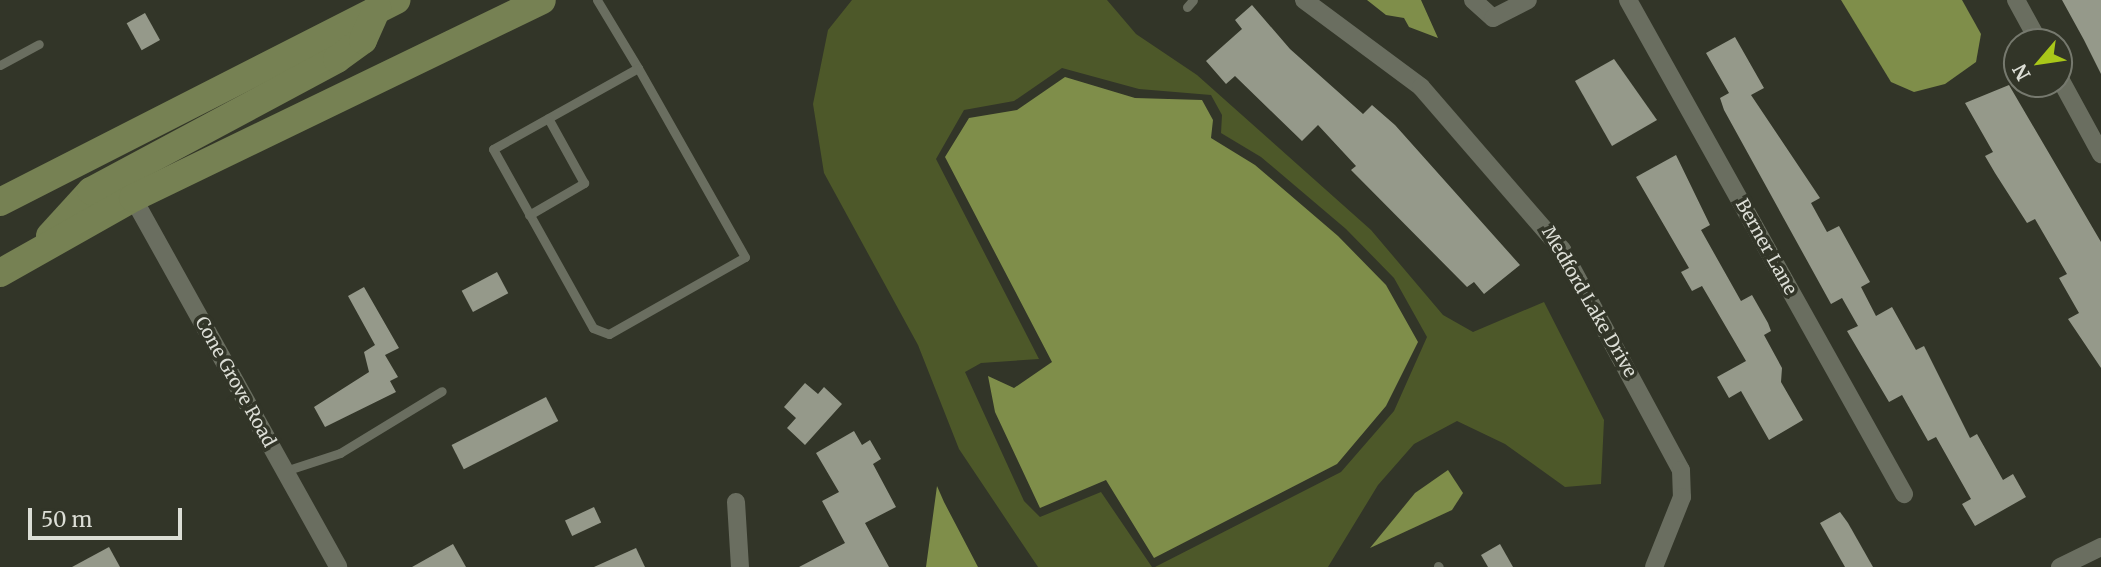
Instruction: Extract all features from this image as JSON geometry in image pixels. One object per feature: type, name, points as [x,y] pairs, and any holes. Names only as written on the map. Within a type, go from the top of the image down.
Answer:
[{"type":"main road","points":[[0,273],[133,198],[542,0]]},
{"type":"main road","points":[[34,254],[91,191],[337,59],[363,40],[382,3]]},
{"type":"main road","points":[[0,202],[382,3]]},
{"type":"street","name":"Medford Lake Drive","points":[[1304,0],[1421,87],[1562,250],[1681,470],[1682,497],[1654,567]]},
{"type":"street","points":[[1473,0],[1493,18],[1528,0]]},
{"type":"street","name":"Berner Lane","points":[[1628,0],[1903,495]]},
{"type":"street","points":[[2016,0],[2031,28]]},
{"type":"street","points":[[2070,98],[2101,154]]},
{"type":"street","name":"Cone Grove Road","points":[[133,198],[338,567]]},
{"type":"street","points":[[736,502],[740,567]]},
{"type":"street","points":[[2060,567],[2101,547]]},
{"type":"lane","points":[[597,0],[638,68],[745,257],[609,334],[593,328],[493,149],[638,68]]},
{"type":"lane","points":[[0,65],[38,44]]},
{"type":"lane","points":[[529,215],[584,183],[548,118]]},
{"type":"lane","points":[[285,471],[340,453],[442,391]]},
{"type":"shaded area","points":[[852,0],[1107,0],[1136,34],[1197,75],[1371,230],[1443,315],[1473,332],[1544,302],[1604,420],[1601,484],[1565,487],[1505,444],[1457,421],[1414,444],[1378,485],[1328,567],[1155,567],[1341,472],[1394,411],[1427,337],[1394,278],[1346,229],[1261,157],[1221,133],[1222,115],[1211,95],[1139,89],[1062,68],[1014,101],[964,110],[936,159],[1039,359],[981,363],[965,372],[1024,501],[1040,517],[1101,492],[1152,567],[1038,567],[959,449],[918,345],[824,173],[813,104],[828,30]]},
{"type":"shaded area","points":[[1367,0],[1421,0],[1438,38],[1409,27],[1404,18],[1386,15]]},
{"type":"shaded area","points":[[1841,0],[1962,0],[1981,34],[1976,62],[1945,84],[1914,92],[1891,82]]},
{"type":"shaded area","points":[[1065,77],[1135,98],[1202,100],[1213,120],[1211,138],[1255,165],[1338,236],[1386,285],[1418,342],[1386,406],[1337,464],[1154,558],[1106,480],[1040,508],[995,412],[988,376],[1014,388],[1052,362],[945,157],[969,118],[1017,110]]},
{"type":"shaded area","points":[[1448,470],[1463,493],[1452,510],[1370,548],[1415,493]]},
{"type":"shaded area","points":[[937,486],[944,502],[978,567],[926,567]]},
{"type":"building","points":[[2062,0],[2101,0],[2101,74],[2084,40]]},
{"type":"building","points":[[1252,5],[1290,49],[1363,114],[1372,105],[1395,125],[1520,265],[1484,294],[1474,282],[1467,287],[1351,170],[1356,166],[1318,125],[1302,141],[1235,76],[1226,84],[1206,61],[1242,29],[1235,20]]},
{"type":"building","points":[[145,13],[160,40],[142,50],[127,23]]},
{"type":"building","points":[[1735,37],[1764,88],[1751,95],[1820,198],[1811,203],[1827,232],[1839,226],[1870,282],[1861,287],[1876,316],[1892,307],[1916,350],[1924,346],[1970,438],[1977,434],[2003,480],[2013,474],[2026,497],[1975,526],[1962,504],[1971,499],[1936,437],[1928,441],[1902,395],[1889,402],[1847,331],[1858,326],[1842,298],[1831,304],[1724,110],[1720,98],[1729,93],[1706,53]]},
{"type":"building","points":[[1614,59],[1657,120],[1612,146],[1575,81]]},
{"type":"building","points":[[2003,87],[2003,98],[2017,98],[2101,242],[2101,368],[2068,319],[2079,313],[2059,278],[2067,274],[2035,219],[2027,223],[1995,173],[1985,156],[1993,152],[1965,103]]},
{"type":"building","points":[[1676,155],[1710,225],[1701,230],[1741,301],[1752,295],[1768,323],[1771,331],[1764,335],[1782,368],[1781,382],[1803,420],[1769,440],[1741,391],[1729,398],[1717,377],[1746,361],[1702,286],[1692,291],[1681,272],[1689,268],[1636,177]]},
{"type":"building","points":[[497,272],[508,293],[473,312],[462,291]]},
{"type":"building","points":[[364,287],[399,348],[385,355],[398,377],[390,381],[396,392],[325,427],[314,407],[369,372],[364,352],[375,345],[348,296]]},
{"type":"building","points":[[805,383],[818,394],[824,387],[842,404],[805,445],[787,428],[796,418],[784,407]]},
{"type":"building","points":[[546,397],[558,421],[464,469],[452,445]]},
{"type":"building","points":[[854,431],[862,445],[870,440],[881,459],[873,464],[896,507],[865,523],[889,567],[799,567],[845,543],[822,501],[839,492],[816,453]]},
{"type":"building","points":[[594,507],[601,522],[572,536],[565,521]]},
{"type":"building","points":[[1840,512],[1873,567],[1845,567],[1820,523]]},
{"type":"building","points":[[453,544],[466,567],[412,567]]},
{"type":"building","points":[[1500,544],[1513,567],[1488,567],[1481,555]]},
{"type":"building","points":[[109,547],[120,567],[72,567]]},
{"type":"building","points":[[636,548],[645,567],[594,567]]}]
